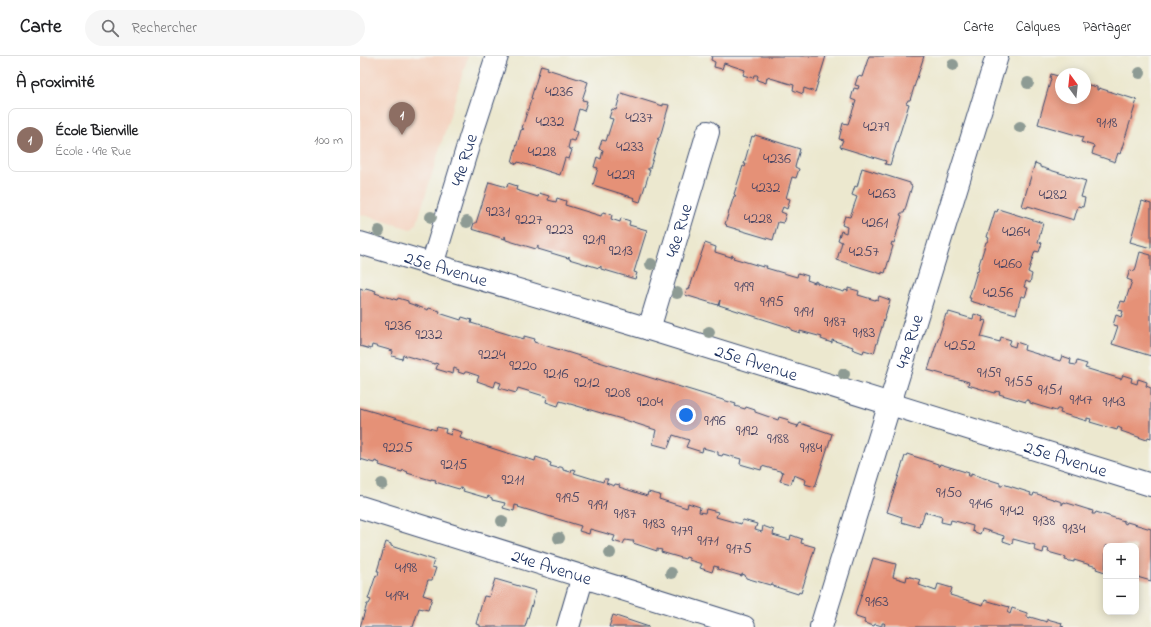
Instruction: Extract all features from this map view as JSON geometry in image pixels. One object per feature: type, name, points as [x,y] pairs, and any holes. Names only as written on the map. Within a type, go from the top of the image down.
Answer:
[{"type":"street","name":"49e Rue","points":[[432,265],[474,125],[497,56]]},
{"type":"street","name":"47e Rue","points":[[822,627],[997,56]]},
{"type":"street","name":"48e Rue","points":[[649,329],[708,132]]},
{"type":"street","name":"25e Avenue","points":[[360,243],[649,329],[1151,485]]},
{"type":"street","name":"24e Avenue","points":[[360,507],[744,627]]},
{"type":"street","points":[[568,627],[583,576]]},
{"type":"shaded area","points":[[360,56],[468,56],[417,223],[410,229],[360,214]]},
{"type":"building","points":[[712,56],[826,56],[815,92],[804,88],[803,94],[793,90],[794,85],[767,77],[766,83],[757,80],[757,75],[754,75],[753,78],[743,75],[745,70],[724,63],[722,69],[714,67],[715,62],[711,60]]},
{"type":"building","points":[[869,56],[924,56],[910,100],[906,103],[909,104],[890,165],[885,164],[886,161],[840,147],[843,140],[839,139],[843,123],[848,124],[856,101],[851,99],[854,88],[858,89],[859,86],[855,85],[858,76],[862,77]]},
{"type":"building","points":[[541,65],[548,67],[547,69],[588,82],[582,100],[587,101],[584,111],[579,109],[573,130],[578,132],[575,141],[570,140],[568,148],[572,150],[569,159],[565,158],[560,175],[518,162],[517,164],[512,162],[521,130],[524,129],[522,128],[531,100],[533,99],[531,98]]},
{"type":"building","points":[[1051,74],[1055,75],[1055,104],[1091,104],[1091,86],[1097,87],[1097,90],[1099,88],[1137,100],[1120,154],[1118,153],[1115,162],[1092,154],[1094,146],[1081,142],[1083,137],[1038,124],[1051,79]]},
{"type":"building","points":[[621,93],[663,106],[663,104],[669,105],[660,137],[657,139],[659,139],[650,168],[648,168],[648,170],[650,170],[640,202],[634,200],[635,198],[593,185],[598,168],[594,167],[597,157],[601,159],[603,150],[599,149],[602,140],[606,141],[613,119],[609,118],[612,109],[616,110]]},
{"type":"building","points":[[755,135],[800,149],[795,167],[799,169],[796,178],[792,177],[786,198],[790,199],[787,209],[783,207],[781,212],[786,214],[783,223],[778,222],[773,240],[726,226],[727,225],[725,224],[734,196],[736,196],[734,194],[743,166],[745,167],[746,164],[744,164],[752,136],[754,137]]},
{"type":"building","points":[[1035,163],[1040,165],[1040,167],[1086,181],[1081,197],[1085,198],[1083,207],[1078,206],[1074,220],[1028,206],[1027,208],[1022,206]]},
{"type":"building","points":[[862,168],[910,183],[912,186],[904,213],[901,213],[900,215],[902,216],[894,243],[892,242],[891,245],[893,246],[885,273],[882,272],[882,274],[837,260],[842,242],[838,240],[841,231],[846,233],[847,227],[842,225],[845,216],[850,217],[857,197],[852,195],[855,186],[857,187]]},
{"type":"building","points":[[489,182],[507,187],[508,183],[517,186],[516,190],[538,197],[539,193],[549,196],[548,200],[556,202],[557,198],[566,201],[565,205],[601,216],[603,212],[612,215],[611,219],[620,222],[621,218],[630,221],[629,225],[647,230],[634,272],[637,273],[635,279],[601,269],[601,266],[599,268],[569,259],[569,256],[568,258],[538,249],[538,246],[536,249],[506,240],[505,236],[505,239],[472,229],[474,223],[476,223]]},
{"type":"building","points":[[1142,201],[1151,204],[1151,248],[1130,242]]},
{"type":"building","points":[[998,209],[1043,223],[1038,242],[1042,243],[1039,252],[1035,251],[1028,272],[1032,274],[1030,283],[1026,281],[1024,287],[1028,288],[1025,297],[1021,296],[1016,314],[970,301],[971,298],[969,298],[986,242],[989,238],[987,237],[995,211],[997,212]]},
{"type":"building","points":[[705,243],[716,247],[715,252],[731,257],[732,255],[734,256],[733,258],[763,267],[763,265],[767,266],[766,268],[797,277],[798,273],[808,276],[807,280],[815,283],[815,281],[827,287],[844,292],[845,290],[848,291],[848,288],[859,291],[858,295],[875,300],[878,300],[879,296],[890,300],[874,353],[864,350],[863,353],[852,349],[853,347],[832,340],[832,343],[821,339],[822,337],[791,330],[791,328],[719,305],[720,300],[718,305],[685,295],[687,289],[689,290]]},
{"type":"building","points":[[1140,252],[1151,255],[1151,356],[1112,344],[1118,326],[1113,325],[1116,315],[1121,317],[1123,311],[1118,310],[1121,301],[1125,302],[1132,281],[1127,279],[1130,270],[1135,271]]},
{"type":"building","points":[[360,288],[376,291],[375,293],[397,300],[398,298],[408,301],[408,303],[428,310],[429,308],[440,311],[439,313],[461,320],[462,317],[472,320],[471,323],[524,339],[524,336],[535,339],[534,342],[736,404],[735,406],[745,409],[746,407],[755,410],[755,412],[778,420],[779,417],[789,420],[788,423],[798,426],[797,428],[800,423],[832,434],[815,487],[805,484],[806,480],[794,475],[791,484],[780,481],[783,472],[762,466],[761,470],[740,464],[741,459],[723,454],[722,456],[718,455],[718,452],[703,448],[702,452],[686,447],[689,440],[673,435],[668,448],[653,444],[656,430],[625,420],[560,401],[558,406],[546,402],[547,397],[518,388],[516,393],[499,388],[501,383],[496,381],[494,387],[477,381],[479,376],[467,372],[464,374],[458,372],[459,370],[454,368],[453,374],[436,369],[438,364],[435,363],[403,355],[402,359],[392,356],[393,351],[372,345],[371,349],[360,346]]},
{"type":"building","points":[[949,312],[973,319],[974,314],[983,317],[982,322],[984,320],[986,321],[981,337],[1000,342],[1001,337],[1011,340],[1009,345],[1015,347],[1016,342],[1025,345],[1024,350],[1060,361],[1062,356],[1071,359],[1070,364],[1076,365],[1077,361],[1087,364],[1085,368],[1121,379],[1123,375],[1132,378],[1131,382],[1137,384],[1138,379],[1147,382],[1146,386],[1151,388],[1151,438],[1148,437],[1147,440],[1121,431],[1122,429],[1118,427],[1117,430],[1090,422],[1091,419],[1087,418],[1087,421],[1060,413],[1061,410],[1059,409],[1056,411],[1030,403],[1028,400],[1026,400],[1026,402],[999,394],[1000,392],[996,391],[995,393],[968,385],[969,382],[928,370],[946,314]]},
{"type":"building","points":[[360,408],[436,430],[437,427],[446,429],[445,433],[451,435],[452,429],[462,432],[460,438],[504,452],[535,461],[536,457],[548,461],[551,463],[550,466],[558,468],[561,467],[563,470],[571,472],[572,469],[576,470],[574,473],[603,482],[604,479],[608,479],[606,483],[614,486],[615,484],[620,485],[619,487],[647,496],[648,492],[660,495],[659,499],[687,508],[688,503],[700,507],[699,512],[705,513],[706,509],[718,512],[716,517],[741,524],[743,520],[757,524],[755,530],[762,532],[763,526],[774,530],[773,535],[790,540],[791,535],[802,539],[801,543],[815,547],[801,593],[799,592],[798,594],[773,586],[773,584],[770,585],[746,578],[745,575],[742,574],[742,576],[717,569],[718,567],[714,566],[712,572],[700,568],[702,564],[689,560],[689,558],[686,557],[685,559],[661,552],[662,550],[657,549],[657,551],[633,543],[634,541],[625,540],[623,544],[613,541],[615,536],[590,529],[589,534],[579,531],[581,526],[515,505],[514,511],[503,508],[505,503],[492,500],[492,498],[488,496],[487,498],[463,491],[464,489],[435,482],[436,480],[407,473],[408,472],[403,470],[402,472],[379,465],[380,463],[375,461],[374,463],[360,459]]},
{"type":"building","points":[[907,454],[938,464],[939,467],[940,464],[969,473],[968,476],[971,476],[971,474],[1000,483],[1000,486],[1003,484],[1031,493],[1030,495],[1032,496],[1034,493],[1062,502],[1062,505],[1064,502],[1093,511],[1092,514],[1095,514],[1096,512],[1124,521],[1126,524],[1127,522],[1151,529],[1151,581],[1139,578],[1139,543],[1103,543],[1103,571],[1096,569],[1097,567],[1074,560],[1074,562],[1065,560],[1066,557],[1048,552],[1049,549],[1044,548],[1043,553],[1034,550],[1035,545],[1013,539],[1012,544],[1003,541],[1004,536],[982,529],[980,534],[972,531],[973,526],[951,520],[950,524],[941,522],[942,517],[925,512],[919,527],[901,522],[902,517],[887,512]]},
{"type":"building","points":[[386,542],[391,544],[391,546],[434,560],[432,567],[436,568],[432,580],[428,580],[423,595],[432,598],[428,610],[419,608],[413,627],[360,627],[367,604],[369,604],[371,600],[368,599],[376,575],[378,576],[379,571],[377,571]]},
{"type":"building","points":[[873,558],[896,564],[893,577],[906,581],[907,576],[921,580],[919,585],[936,591],[938,584],[952,588],[950,595],[983,605],[985,600],[1009,607],[1007,612],[1010,614],[1012,608],[1027,613],[1027,617],[1047,622],[1047,619],[1062,623],[1061,626],[1064,627],[885,627],[884,623],[882,623],[882,626],[875,624],[874,626],[864,623],[865,620],[856,617],[855,615]]},
{"type":"building","points":[[495,579],[536,591],[525,627],[480,627],[480,625],[476,624],[484,596],[489,597]]},
{"type":"building","points":[[613,615],[649,627],[609,627]]},
{"type":"place","name":"École Bienville","points":[[402,135]]}]
